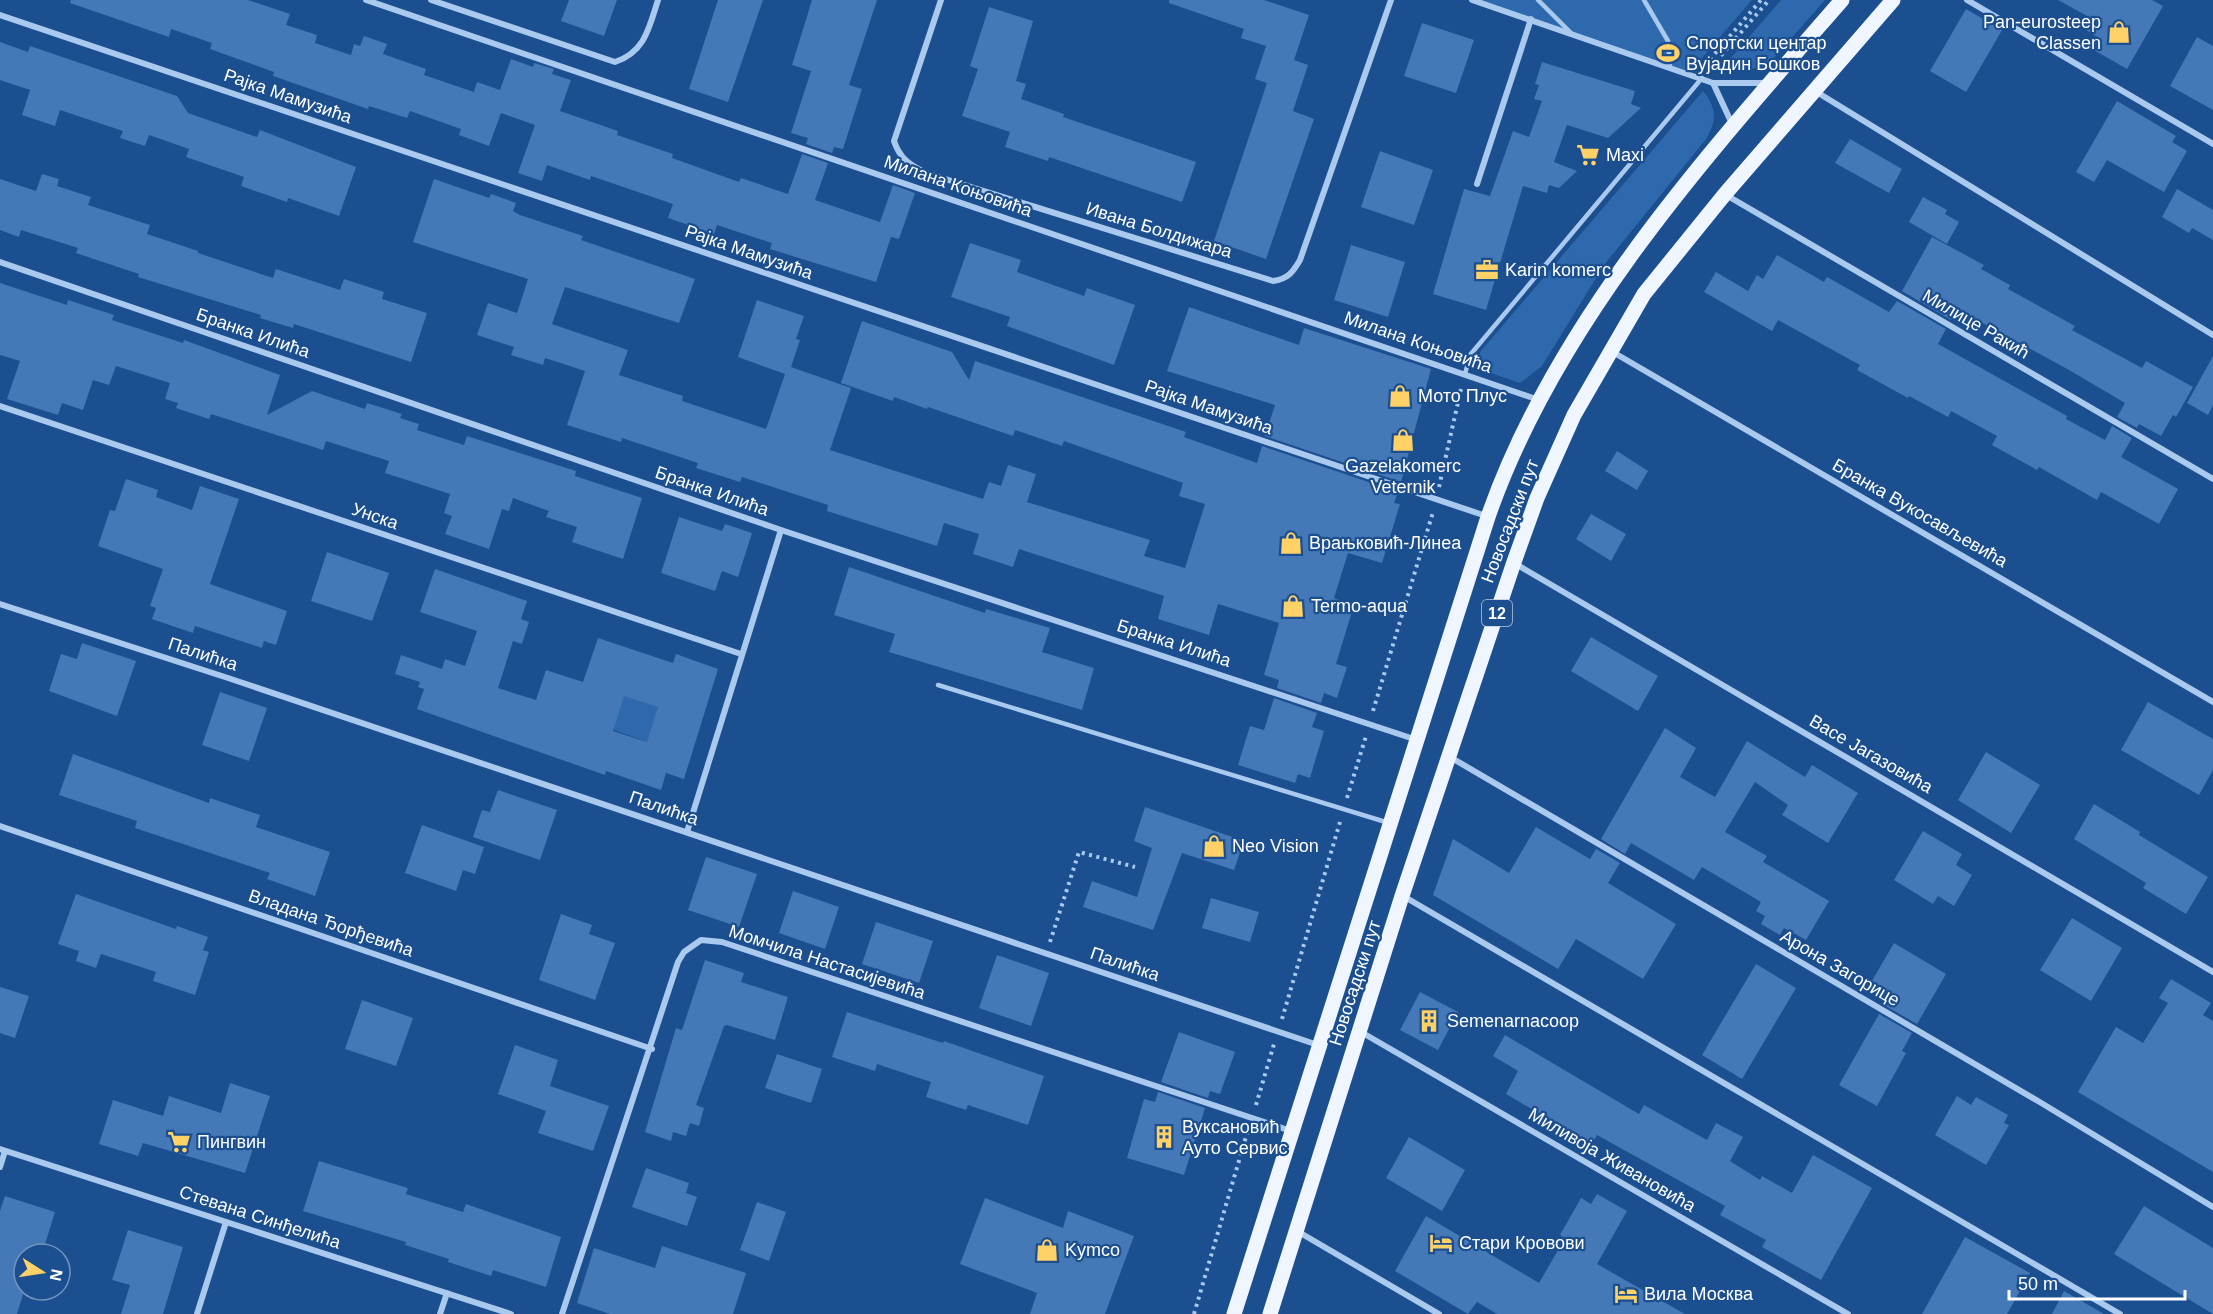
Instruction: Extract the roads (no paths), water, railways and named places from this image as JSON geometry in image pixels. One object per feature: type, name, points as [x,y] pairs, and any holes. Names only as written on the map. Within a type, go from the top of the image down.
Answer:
[{"type":"main road","name":"Новосадски пут","points":[[1234,1314],[1488,517],[1508,465],[1540,400],[1591,311],[1662,215],[1770,83],[1842,0]]},
{"type":"main road","name":"Новосадски пут","points":[[1270,1314],[1402,896],[1514,562],[1537,498],[1569,426],[1644,294],[1725,194],[1893,0]]},
{"type":"street","name":"Милана Коњовића","points":[[366,0],[1540,400]]},
{"type":"street","points":[[431,0],[615,62],[630,57],[644,42],[658,0]]},
{"type":"street","name":"Ивана Болдижара","points":[[941,0],[894,141],[899,154],[910,165],[926,173],[1273,281],[1283,280],[1292,274],[1300,260],[1391,0]]},
{"type":"street","points":[[1472,0],[1713,83],[1770,83]]},
{"type":"street","points":[[1967,0],[2213,144]]},
{"type":"street","name":"Рајка Мамузића","points":[[0,15],[1488,517]]},
{"type":"street","points":[[1477,184],[1531,19]]},
{"type":"street","points":[[1713,83],[1734,128]]},
{"type":"street","points":[[1814,91],[2213,335]]},
{"type":"street","name":"Милице Ракић","points":[[1725,194],[2213,479]]},
{"type":"street","name":"Бранка Илића","points":[[0,262],[781,530],[1418,740]]},
{"type":"street","name":"Бранка Вукосављевића","points":[[1611,350],[2213,702]]},
{"type":"street","name":"Унска","points":[[0,406],[741,654]]},
{"type":"street","points":[[687,832],[781,530]]},
{"type":"street","name":"Васе Јагазовића","points":[[1514,562],[2213,972]]},
{"type":"street","name":"Палићка","points":[[0,604],[687,832],[1318,1046]]},
{"type":"street","name":"Арона Загорице","points":[[1450,757],[2037,1101],[2213,1207]]},
{"type":"street","name":"Владана Ђорђевића","points":[[0,826],[652,1049]]},
{"type":"street","points":[[1402,896],[2120,1314]]},
{"type":"street","name":"Момчила Настасијевића","points":[[562,1314],[652,1049],[678,962],[690,946],[701,940],[711,940],[1292,1131]]},
{"type":"street","name":"Миливоја Живановића","points":[[1360,1031],[1848,1314]]},
{"type":"street","points":[[0,1167],[3,1150]]},
{"type":"street","name":"Стевана Синђелића","points":[[3,1150],[511,1314]]},
{"type":"street","points":[[197,1314],[226,1222]]},
{"type":"street","points":[[1295,1230],[1439,1314]]},
{"type":"street","points":[[440,1314],[447,1293]]},
{"type":"lane","points":[[1538,0],[1571,33]]},
{"type":"lane","points":[[1644,0],[1668,41],[1670,67]]},
{"type":"lane","points":[[1465,374],[1470,355],[1702,78]]},
{"type":"lane","points":[[938,685],[1390,823]]},
{"type":"place","name":"Pan-eurosteep Classen","points":[[2119,32]]},
{"type":"place","name":"Спортски центар Вујадин Бошков","points":[[1668,53]]},
{"type":"place","name":"Maxi","points":[[1588,155]]},
{"type":"place","name":"Karin komerc","points":[[1487,270]]},
{"type":"place","name":"Мото Плус","points":[[1400,396]]},
{"type":"place","name":"Gazelakomerc Veternik","points":[[1403,440]]},
{"type":"place","name":"Врањковић-Линеа","points":[[1291,543]]},
{"type":"place","name":"Termo-aqua","points":[[1293,606]]},
{"type":"place","name":"Neo Vision","points":[[1214,846]]},
{"type":"place","name":"Semenarnacoop","points":[[1429,1021]]},
{"type":"place","name":"Вуксановић Ауто Сервис","points":[[1164,1137]]},
{"type":"place","name":"Пингвин","points":[[179,1142]]},
{"type":"place","name":"Стари Кровови","points":[[1441,1243]]},
{"type":"place","name":"Kymco","points":[[1047,1250]]},
{"type":"place","name":"Вила Москва","points":[[1626,1294]]}]
